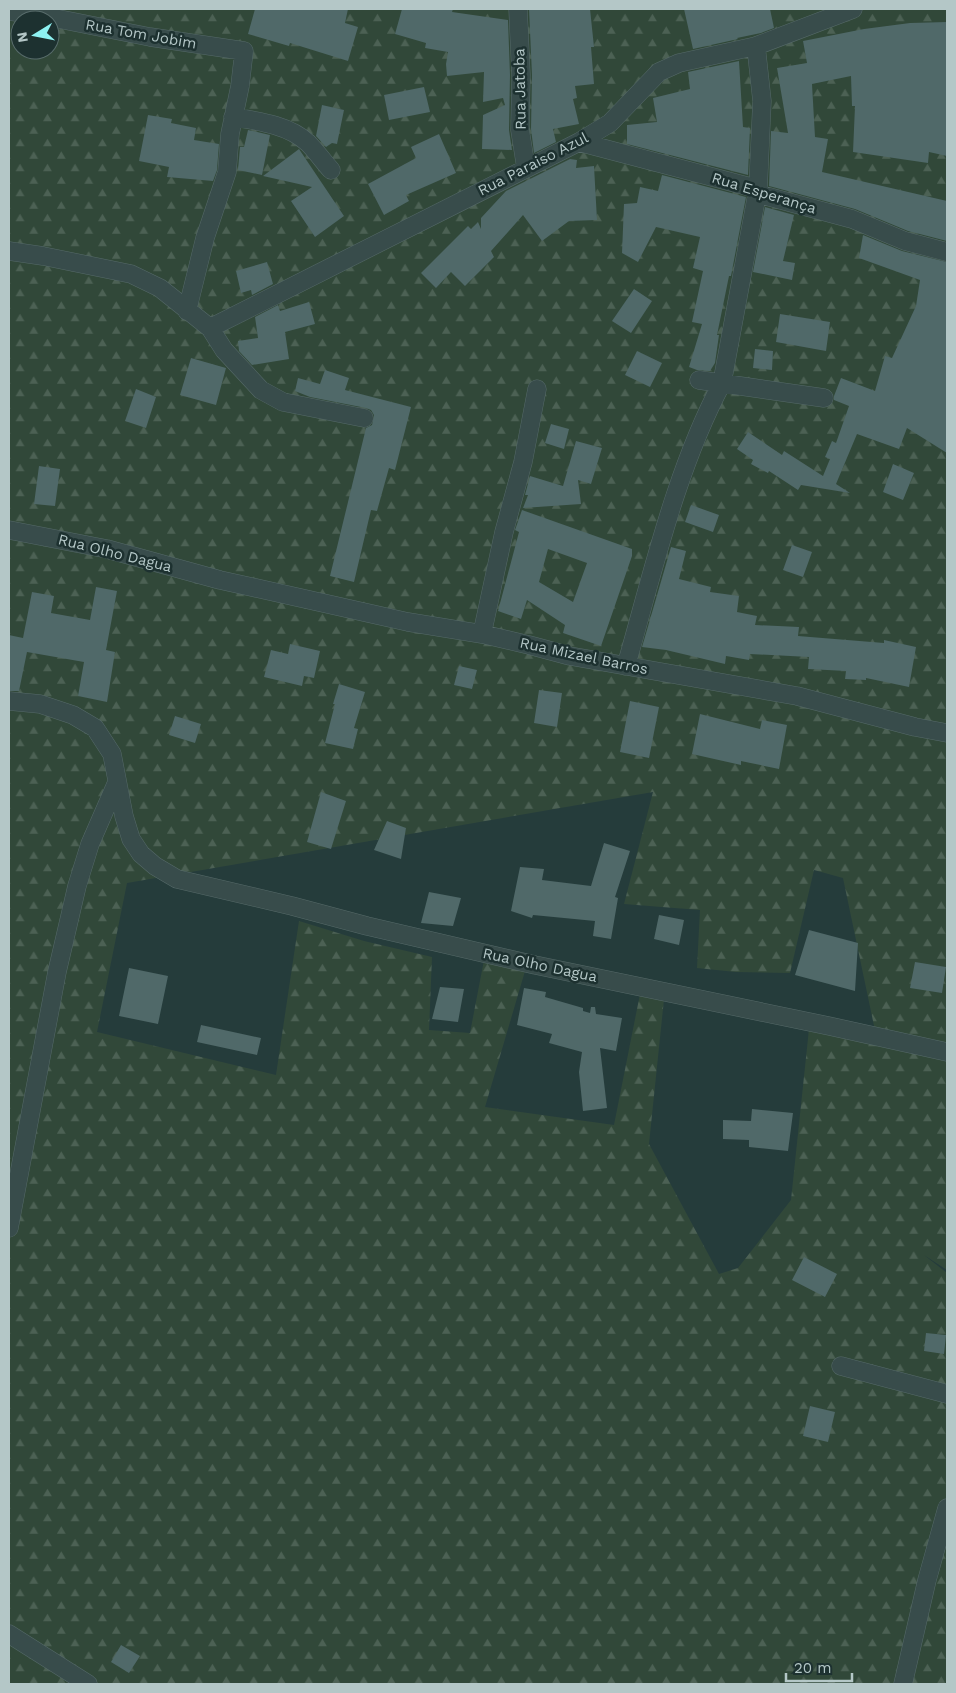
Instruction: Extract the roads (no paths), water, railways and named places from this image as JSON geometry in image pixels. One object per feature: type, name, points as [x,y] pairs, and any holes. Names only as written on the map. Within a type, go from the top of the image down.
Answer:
[{"type":"street","name":"Rua Jatoba","points":[[518,9],[521,75],[520,130],[526,168]]},
{"type":"street","name":"Rua Paraiso Azul","points":[[210,328],[579,142],[610,123],[659,72],[679,63],[756,46],[853,9]]},
{"type":"street","name":"Rua Tom Jobim","points":[[9,11],[39,15],[150,38],[244,51],[240,86],[233,116]]},
{"type":"street","points":[[626,666],[681,478],[711,404],[722,383],[758,189],[762,101],[756,46]]},
{"type":"street","points":[[187,311],[205,238],[227,172],[233,116],[272,124],[290,132],[306,142],[331,170]]},
{"type":"street","name":"Rua Esperança","points":[[579,142],[758,189],[762,195],[852,218],[905,241],[947,252]]},
{"type":"street","points":[[9,251],[131,274],[160,288],[210,328],[224,350],[261,390],[283,402],[364,418]]},
{"type":"street","points":[[699,380],[824,398]]},
{"type":"street","points":[[482,634],[504,532],[523,462],[537,389]]},
{"type":"street","name":"Rua Olho Dagua","points":[[9,530],[107,549],[220,580]]},
{"type":"street","name":"Rua Mizael Barros","points":[[220,580],[408,622],[529,644],[570,656],[797,696],[947,733]]},
{"type":"street","points":[[9,701],[40,704],[73,715],[95,728],[112,754],[117,782],[90,844],[77,886],[57,972],[9,1228]]},
{"type":"street","name":"Rua Olho Dagua","points":[[117,782],[131,839],[141,854],[155,866],[177,878],[367,926],[535,965],[947,1052]]},
{"type":"street","points":[[841,1366],[947,1394]]},
{"type":"street","points":[[902,1684],[947,1508]]},
{"type":"street","points":[[9,1634],[88,1684]]}]
